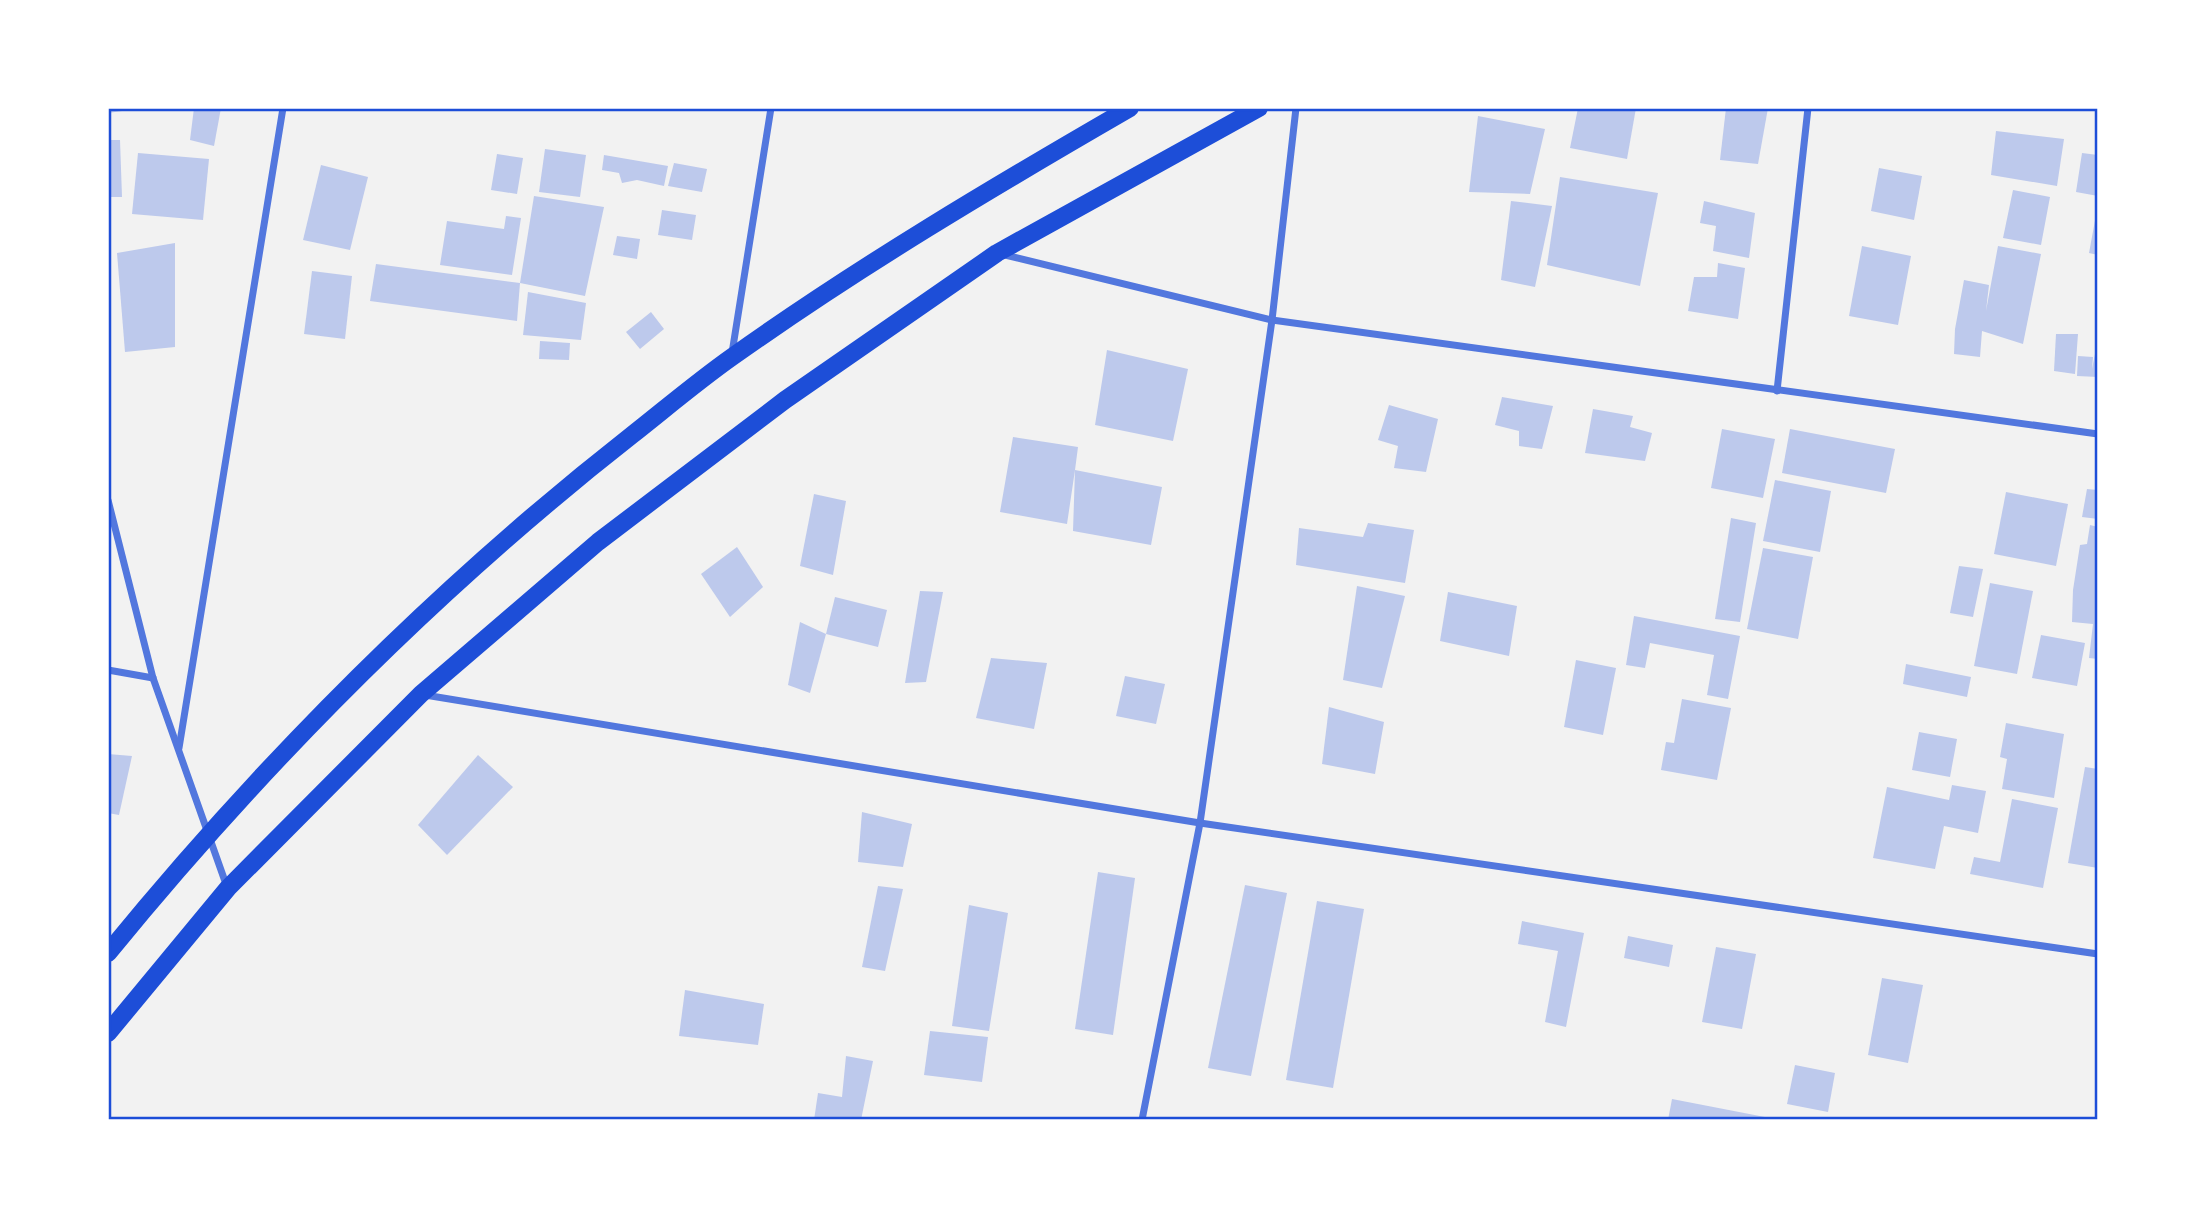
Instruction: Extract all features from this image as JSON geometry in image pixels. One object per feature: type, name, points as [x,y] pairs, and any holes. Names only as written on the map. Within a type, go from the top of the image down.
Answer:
[{"type":"main road","points":[[108,953],[206,834],[401,633],[557,494],[731,357],[954,210],[1130,108]]},
{"type":"main road","points":[[108,1033],[228,888],[421,694],[609,534],[785,400],[997,253],[1259,108]]},
{"type":"street","points":[[179,748],[283,108]]},
{"type":"street","points":[[731,357],[771,108]]},
{"type":"street","points":[[1142,1119],[1200,823],[1272,320],[1296,108]]},
{"type":"street","points":[[1777,391],[1808,108]]},
{"type":"street","points":[[997,253],[1272,320],[2098,434]]},
{"type":"street","points":[[108,500],[153,678],[179,748],[206,834],[228,888]]},
{"type":"street","points":[[108,670],[153,678]]},
{"type":"street","points":[[421,694],[1200,823],[2098,954]]},
{"type":"building","points":[[108,108],[128,108],[129,110],[108,113]]},
{"type":"building","points":[[194,108],[221,108],[214,146],[190,140]]},
{"type":"building","points":[[1578,108],[1636,108],[1627,159],[1570,148]]},
{"type":"building","points":[[1726,108],[1768,108],[1758,164],[1720,160]]},
{"type":"building","points":[[1478,116],[1545,129],[1530,194],[1469,192]]},
{"type":"building","points":[[1996,131],[2064,139],[2057,186],[1991,175]]},
{"type":"building","points":[[108,140],[120,140],[122,197],[108,197]]},
{"type":"building","points":[[545,149],[586,155],[580,197],[539,192]]},
{"type":"building","points":[[138,153],[209,159],[203,220],[132,214]]},
{"type":"building","points":[[2082,153],[2098,155],[2098,196],[2076,192]]},
{"type":"building","points":[[497,154],[523,158],[517,194],[491,190]]},
{"type":"building","points":[[604,155],[668,166],[664,186],[637,180],[622,183],[619,173],[602,170]]},
{"type":"building","points":[[674,163],[707,169],[702,192],[668,186]]},
{"type":"building","points":[[321,165],[368,177],[350,250],[303,240]]},
{"type":"building","points":[[1879,168],[1922,176],[1914,220],[1871,211]]},
{"type":"building","points":[[1560,177],[1658,193],[1640,286],[1547,265]]},
{"type":"building","points":[[2013,190],[2050,197],[2041,245],[2003,238]]},
{"type":"building","points":[[534,196],[604,207],[585,296],[520,283]]},
{"type":"building","points":[[1511,201],[1552,206],[1535,287],[1501,280]]},
{"type":"building","points":[[1704,201],[1755,213],[1749,258],[1713,251],[1716,226],[1700,223]]},
{"type":"building","points":[[662,210],[696,215],[692,240],[658,235]]},
{"type":"building","points":[[2098,215],[2098,255],[2089,253]]},
{"type":"building","points":[[506,216],[521,218],[512,275],[440,265],[447,221],[504,229]]},
{"type":"building","points":[[617,236],[640,239],[637,259],[613,255]]},
{"type":"building","points":[[175,243],[175,347],[125,352],[117,253]]},
{"type":"building","points":[[1862,246],[1911,256],[1898,325],[1849,316]]},
{"type":"building","points":[[1998,246],[2041,254],[2023,344],[1982,331],[1980,357],[1954,354],[1955,329],[1964,280],[1989,285],[1986,311]]},
{"type":"building","points":[[1718,263],[1745,268],[1738,319],[1688,311],[1694,277],[1717,277]]},
{"type":"building","points":[[376,264],[520,283],[517,321],[370,301]]},
{"type":"building","points":[[312,271],[352,276],[345,339],[304,334]]},
{"type":"building","points":[[528,292],[586,303],[581,340],[523,335]]},
{"type":"building","points":[[651,312],[664,329],[640,349],[626,332]]},
{"type":"building","points":[[2056,334],[2078,334],[2075,374],[2054,371]]},
{"type":"building","points":[[540,341],[570,343],[569,360],[539,359]]},
{"type":"building","points":[[1107,350],[1188,369],[1173,441],[1095,425]]},
{"type":"building","points":[[2095,354],[2098,354],[2098,377],[2077,376],[2078,356],[2093,357],[2092,369]]},
{"type":"building","points":[[1502,397],[1553,406],[1542,449],[1519,446],[1519,431],[1495,425]]},
{"type":"building","points":[[1389,405],[1438,419],[1426,472],[1394,468],[1398,446],[1378,440]]},
{"type":"building","points":[[1593,409],[1633,416],[1630,427],[1652,433],[1645,461],[1585,453]]},
{"type":"building","points":[[1722,429],[1775,439],[1763,498],[1711,488]]},
{"type":"building","points":[[1790,429],[1895,449],[1886,493],[1782,473]]},
{"type":"building","points":[[1013,437],[1078,447],[1067,524],[1000,512]]},
{"type":"building","points":[[1075,470],[1162,487],[1151,545],[1073,531]]},
{"type":"building","points":[[1775,480],[1831,491],[1820,552],[1763,541]]},
{"type":"building","points":[[2087,489],[2098,490],[2098,519],[2082,517]]},
{"type":"building","points":[[2006,492],[2068,504],[2056,566],[1994,554]]},
{"type":"building","points":[[814,494],[846,501],[833,575],[800,566]]},
{"type":"building","points":[[1731,518],[1756,523],[1740,622],[1715,619]]},
{"type":"building","points":[[1368,523],[1414,530],[1405,583],[1296,565],[1299,528],[1363,537]]},
{"type":"building","points":[[2090,525],[2098,527],[2098,659],[2089,658],[2093,624],[2072,622],[2073,590],[2080,545],[2087,544]]},
{"type":"building","points":[[737,547],[763,587],[730,617],[701,574]]},
{"type":"building","points":[[1763,548],[1813,557],[1798,639],[1747,629]]},
{"type":"building","points":[[1959,566],[1983,569],[1973,617],[1950,613]]},
{"type":"building","points":[[1990,583],[2033,591],[2017,674],[1974,666]]},
{"type":"building","points":[[1357,586],[1405,596],[1382,688],[1343,680]]},
{"type":"building","points":[[920,591],[943,592],[926,682],[905,683]]},
{"type":"building","points":[[1448,592],[1517,606],[1509,656],[1440,641]]},
{"type":"building","points":[[835,597],[887,610],[878,647],[826,634]]},
{"type":"building","points":[[1634,616],[1740,636],[1728,699],[1707,695],[1714,655],[1650,643],[1645,668],[1626,665]]},
{"type":"building","points":[[800,622],[826,634],[810,693],[788,685]]},
{"type":"building","points":[[2041,635],[2085,643],[2077,686],[2032,678]]},
{"type":"building","points":[[991,658],[1047,663],[1034,729],[976,718]]},
{"type":"building","points":[[1576,660],[1616,668],[1603,735],[1564,727]]},
{"type":"building","points":[[1906,664],[1971,677],[1967,697],[1903,684]]},
{"type":"building","points":[[1125,676],[1165,684],[1156,724],[1116,716]]},
{"type":"building","points":[[1682,699],[1731,708],[1717,780],[1661,770],[1666,742],[1674,743]]},
{"type":"building","points":[[1329,707],[1384,722],[1375,774],[1322,764]]},
{"type":"building","points":[[2006,723],[2064,734],[2054,798],[2002,789],[2007,759],[2000,757]]},
{"type":"building","points":[[1919,732],[1957,739],[1950,777],[1912,770]]},
{"type":"building","points":[[108,754],[132,756],[119,815],[108,813]]},
{"type":"building","points":[[478,755],[513,787],[447,855],[418,825]]},
{"type":"building","points":[[2085,767],[2098,769],[2098,868],[2068,863]]},
{"type":"building","points":[[1952,785],[1986,791],[1978,833],[1944,826],[1935,869],[1873,858],[1887,787],[1949,800]]},
{"type":"building","points":[[2012,799],[2058,808],[2043,888],[1970,874],[1974,857],[2000,862]]},
{"type":"building","points":[[862,812],[912,824],[903,867],[858,862]]},
{"type":"building","points":[[1098,872],[1135,878],[1113,1035],[1075,1029]]},
{"type":"building","points":[[1245,885],[1287,893],[1251,1076],[1208,1068]]},
{"type":"building","points":[[878,886],[903,889],[885,971],[862,967]]},
{"type":"building","points":[[1317,901],[1364,909],[1333,1088],[1286,1080]]},
{"type":"building","points":[[969,905],[1008,913],[989,1031],[952,1026]]},
{"type":"building","points":[[1522,921],[1584,933],[1566,1027],[1545,1022],[1558,951],[1518,944]]},
{"type":"building","points":[[1628,936],[1673,945],[1669,967],[1624,958]]},
{"type":"building","points":[[1716,947],[1756,954],[1742,1029],[1702,1022]]},
{"type":"building","points":[[1882,978],[1923,985],[1908,1063],[1868,1055]]},
{"type":"building","points":[[685,990],[764,1004],[758,1045],[679,1036]]},
{"type":"building","points":[[930,1031],[988,1037],[982,1082],[924,1075]]},
{"type":"building","points":[[846,1056],[873,1061],[861,1120],[814,1120],[818,1093],[842,1097]]},
{"type":"building","points":[[1795,1065],[1835,1073],[1828,1112],[1787,1104]]},
{"type":"building","points":[[1672,1099],[1770,1118],[1770,1120],[1668,1120]]}]
